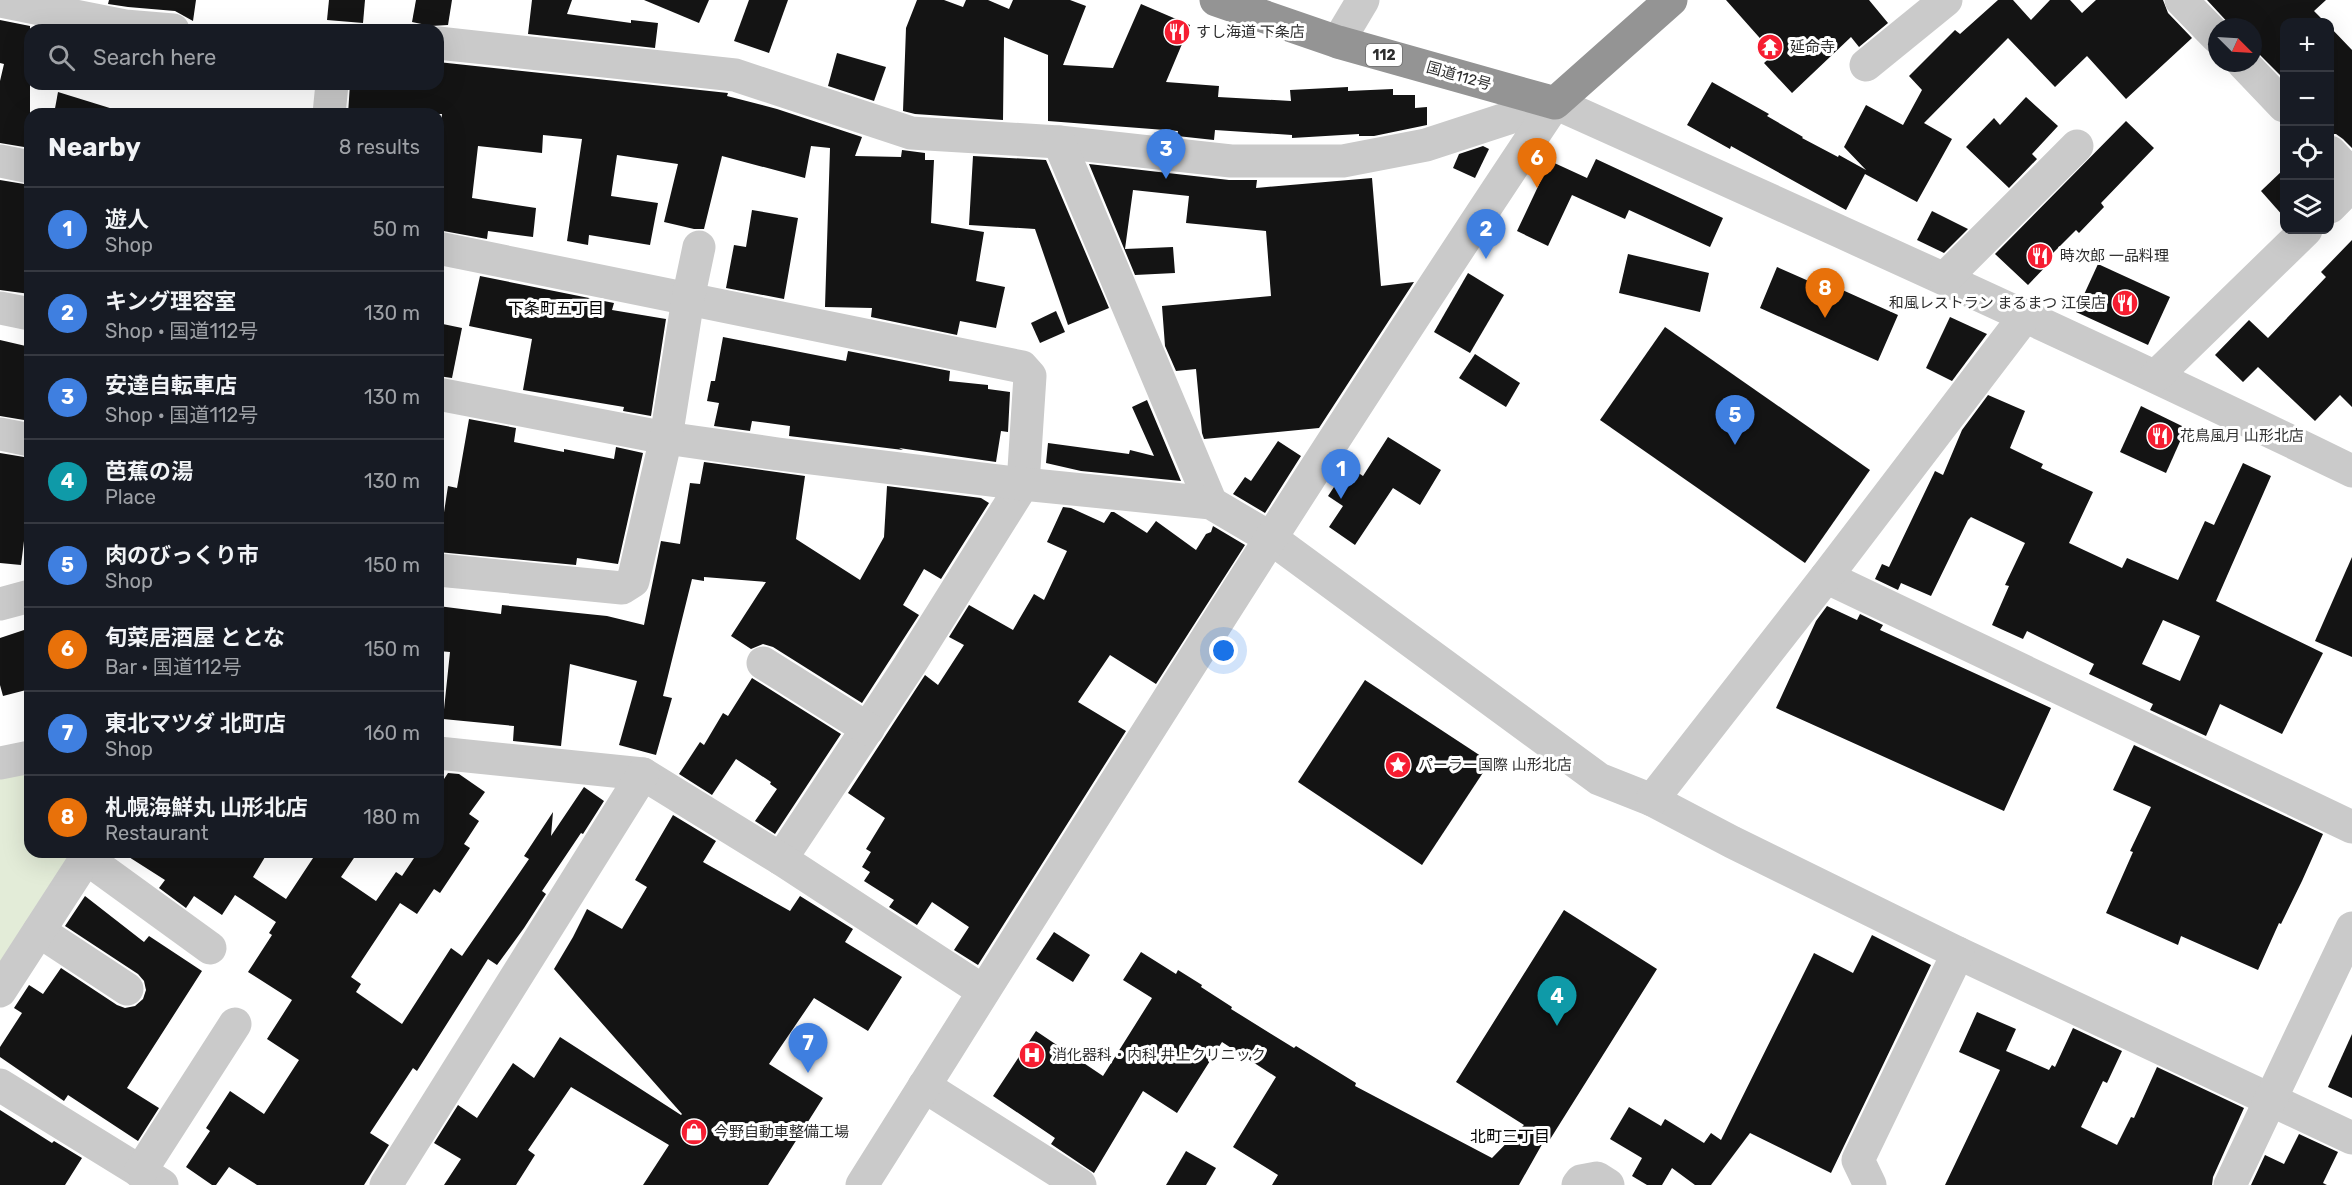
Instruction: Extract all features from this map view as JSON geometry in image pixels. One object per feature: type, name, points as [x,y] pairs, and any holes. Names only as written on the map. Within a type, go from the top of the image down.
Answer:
[{"type":"highway","name":"国道112号","points":[[1216,0],[1338,42],[1555,103]]},
{"type":"highway","points":[[1555,103],[1671,0]]},
{"type":"street","points":[[1338,42],[1364,0]]},
{"type":"street","points":[[1866,65],[1946,0]]},
{"type":"street","points":[[2181,0],[2208,28]]},
{"type":"street","points":[[0,1],[115,24]]},
{"type":"street","points":[[444,44],[735,75],[911,133],[1059,142],[1231,161],[1343,161],[1426,145],[1555,103],[1945,278],[2156,376],[2352,471]]},
{"type":"street","points":[[2251,72],[2280,102]]},
{"type":"street","points":[[330,108],[331,90]]},
{"type":"street","points":[[862,1185],[1272,539],[1465,238],[1555,103]]},
{"type":"street","points":[[1059,142],[1211,503]]},
{"type":"street","points":[[1945,278],[2077,146]]},
{"type":"street","points":[[2334,156],[2352,175]]},
{"type":"street","points":[[0,161],[24,166]]},
{"type":"street","points":[[2334,203],[2352,185]]},
{"type":"street","points":[[2156,376],[2302,234]]},
{"type":"street","points":[[444,571],[622,588],[633,580],[666,438],[688,299],[699,247]]},
{"type":"street","points":[[444,249],[1022,367],[1030,376],[1023,484],[868,729],[781,859]]},
{"type":"street","points":[[0,308],[24,313]]},
{"type":"street","points":[[1652,800],[2025,316]]},
{"type":"street","points":[[444,395],[666,438],[778,454],[1023,484],[1211,503],[1272,539],[1599,779],[1652,800],[1958,953],[2352,1138]]},
{"type":"street","points":[[0,434],[24,439]]},
{"type":"street","points":[[1826,577],[2352,827]]},
{"type":"street","points":[[0,604],[24,598]]},
{"type":"street","points":[[763,663],[868,729]]},
{"type":"street","points":[[444,754],[643,774],[781,859],[983,991]]},
{"type":"street","points":[[0,764],[24,758]]},
{"type":"street","points":[[386,1185],[643,774]]},
{"type":"street","points":[[0,991],[86,858]]},
{"type":"street","points":[[92,858],[210,948]]},
{"type":"street","points":[[2230,1185],[2352,928]]},
{"type":"street","points":[[39,931],[127,988]]},
{"type":"street","points":[[1870,1185],[1858,1160],[1958,953]]},
{"type":"street","points":[[0,1085],[151,1178],[235,1024]]},
{"type":"street","points":[[924,1086],[1080,1185]]},
{"type":"street","points":[[1578,1185],[1581,1181],[1597,1178],[1608,1185]]},
{"type":"green space","points":[[24,758],[24,858],[86,858],[0,991],[0,763]]},
{"type":"building","points":[[109,0],[196,0],[193,21],[175,11],[108,4]]},
{"type":"building","points":[[329,0],[365,0],[363,23],[327,20]]},
{"type":"building","points":[[416,0],[452,0],[448,25],[412,22]]},
{"type":"building","points":[[532,0],[572,0],[567,14],[631,23],[631,20],[658,23],[655,48],[528,34]]},
{"type":"building","points":[[644,0],[709,0],[699,23]]},
{"type":"building","points":[[749,0],[788,0],[769,53],[734,41]]},
{"type":"building","points":[[917,0],[944,0],[963,7],[966,0],[988,0],[1009,9],[1013,0],[1070,0],[1086,6],[1063,65],[1113,68],[1141,4],[1190,25],[1166,82],[1219,86],[1218,97],[1291,101],[1290,90],[1348,87],[1348,91],[1393,89],[1393,95],[1415,95],[1415,108],[1427,107],[1427,125],[1374,136],[1359,136],[1359,134],[1292,138],[1292,135],[1215,130],[1214,140],[1177,136],[1178,131],[1048,121],[1048,55],[1004,37],[1003,120],[915,114],[903,111],[906,28]]},
{"type":"building","points":[[1726,0],[1869,0],[1888,23],[1859,47],[1851,37],[1792,93],[1764,63],[1774,54]]},
{"type":"building","points":[[1998,0],[2013,0],[2031,20],[2050,0],[2070,0],[2082,13],[2096,0],[2163,0],[2168,13],[2192,38],[2126,99],[2087,56],[2055,87],[2008,38],[1924,123],[1952,139],[1917,202],[1865,174],[1846,210],[1731,146],[1730,149],[1687,125],[1712,82],[1769,114],[1767,116],[1802,138],[1866,170],[1844,147],[1866,105],[1903,125],[1922,90],[1909,76],[1955,30],[1960,34]]},
{"type":"building","points":[[2207,0],[2326,0],[2314,11],[2321,18],[2280,18],[2280,75],[2262,57],[2262,18],[2224,18]]},
{"type":"building","points":[[0,20],[24,25],[24,90],[30,90],[30,108],[24,108],[24,147],[0,143],[0,81],[4,64],[0,63]]},
{"type":"building","points":[[2334,31],[2352,50],[2352,148],[2334,134]]},
{"type":"building","points":[[837,53],[886,67],[874,101],[828,86]]},
{"type":"building","points":[[444,63],[728,93],[727,96],[777,109],[862,137],[855,156],[901,157],[902,150],[925,153],[925,160],[934,160],[931,223],[984,232],[976,281],[1005,287],[996,328],[960,321],[957,335],[871,317],[872,308],[825,307],[830,148],[811,146],[805,178],[722,156],[704,229],[664,222],[678,164],[617,155],[611,196],[658,203],[650,245],[589,235],[588,245],[567,241],[582,139],[543,135],[542,153],[478,146],[472,198],[536,208],[533,237],[488,231],[487,239],[444,231],[444,108],[348,108],[350,90],[444,90]]},
{"type":"building","points":[[58,92],[110,108],[55,108]]},
{"type":"building","points":[[2026,97],[2058,126],[2032,154],[2037,159],[2009,188],[1966,147],[1994,118],[2000,125]]},
{"type":"building","points":[[2126,121],[2154,148],[2101,203],[2104,207],[2079,233],[2076,230],[2048,258],[2051,261],[2028,285],[1995,254]]},
{"type":"building","points":[[1483,146],[1489,149],[1475,178],[1453,168],[1459,154]]},
{"type":"building","points":[[973,156],[1046,160],[1109,308],[1068,325],[1035,229],[969,225]]},
{"type":"building","points":[[1596,159],[1723,218],[1710,247],[1629,210],[1625,219],[1572,195],[1548,246],[1517,231],[1550,161],[1587,178]]},
{"type":"building","points":[[1089,164],[1229,180],[1257,180],[1256,188],[1372,178],[1381,286],[1414,282],[1319,428],[1204,439],[1196,369],[1176,371],[1165,346],[1162,306],[1271,296],[1266,231],[1186,223],[1189,196],[1133,190],[1125,249],[1173,247],[1175,273],[1135,275]]},
{"type":"building","points":[[2280,173],[2280,212],[2261,191]]},
{"type":"building","points":[[0,180],[24,184],[24,293],[0,290]]},
{"type":"building","points":[[752,210],[798,218],[784,299],[726,288],[734,245],[746,247]]},
{"type":"building","points":[[1932,211],[1968,229],[1944,253],[1917,240]]},
{"type":"building","points":[[2352,240],[2352,407],[2340,395],[2315,421],[2258,367],[2243,382],[2215,355],[2249,320],[2268,338],[2326,277],[2321,272]]},
{"type":"building","points":[[1628,254],[1709,273],[1700,312],[1619,293]]},
{"type":"building","points":[[2098,264],[2170,297],[2148,345],[2076,312]]},
{"type":"building","points":[[1777,267],[1836,293],[1838,288],[1898,315],[1878,361],[1760,308]]},
{"type":"building","points":[[1468,273],[1504,295],[1470,353],[1434,332]]},
{"type":"building","points":[[480,276],[614,303],[612,310],[666,319],[651,416],[623,411],[624,407],[523,390],[532,339],[469,326]]},
{"type":"building","points":[[1056,311],[1065,332],[1040,343],[1031,323]]},
{"type":"building","points":[[1950,317],[1987,334],[1952,381],[1926,368]]},
{"type":"building","points":[[444,324],[462,328],[452,378],[444,377]]},
{"type":"building","points":[[1665,327],[1870,470],[1805,563],[1600,420]]},
{"type":"building","points":[[723,337],[846,361],[848,351],[950,371],[949,381],[988,385],[988,389],[1010,392],[1008,432],[1001,431],[996,462],[899,448],[903,450],[789,436],[790,426],[752,421],[750,431],[714,426],[719,403],[707,401],[711,381],[715,381]]},
{"type":"building","points":[[0,340],[24,346],[24,420],[0,416]]},
{"type":"building","points":[[1475,354],[1520,383],[1506,407],[1459,378]]},
{"type":"building","points":[[1988,395],[2025,411],[2010,448],[2043,464],[2041,468],[2093,492],[2069,543],[2122,568],[2127,558],[2178,580],[2205,521],[2214,525],[2243,463],[2271,476],[2216,601],[2323,653],[2282,734],[2220,704],[2206,736],[2150,710],[2153,704],[2089,674],[2094,664],[2027,631],[2023,639],[1992,625],[2009,586],[2005,585],[2025,543],[1971,517],[1931,596],[1901,583],[1898,590],[1875,579],[1882,564],[1889,567],[1935,471],[1943,475],[1962,430]],"holes":[[[2163,620],[2200,636],[2180,681],[2142,664]]]},
{"type":"building","points":[[1147,400],[1181,481],[1081,471],[1046,463],[1048,443],[1129,454],[1130,450],[1154,456],[1132,407]]},
{"type":"building","points":[[2141,406],[2186,428],[2166,473],[2120,452]]},
{"type":"building","points":[[469,419],[516,428],[514,442],[564,452],[564,449],[614,459],[616,447],[643,453],[618,564],[577,558],[576,565],[444,553],[444,512],[448,486],[457,488]]},
{"type":"building","points":[[1388,437],[1441,470],[1420,505],[1393,488],[1355,545],[1329,527],[1343,506],[1328,496],[1348,466],[1363,476]]},
{"type":"building","points":[[1278,441],[1301,456],[1265,513],[1233,494],[1245,477],[1251,481]]},
{"type":"building","points":[[0,453],[24,457],[24,541],[21,565],[0,563]]},
{"type":"building","points":[[704,462],[805,476],[796,539],[860,580],[884,537],[887,486],[981,498],[989,503],[941,579],[924,569],[903,605],[919,615],[862,703],[773,647],[763,644],[751,649],[731,636],[766,582],[704,577],[704,581],[692,579],[663,696],[672,698],[656,755],[619,745],[637,681],[570,664],[561,746],[513,741],[514,726],[444,719],[450,652],[444,652],[444,607],[501,614],[502,605],[607,616],[644,625],[661,541],[680,544],[690,483],[700,484]]},
{"type":"building","points":[[1063,507],[1071,508],[1104,523],[1111,512],[1114,512],[1147,533],[1156,521],[1196,550],[1206,534],[1211,532],[1213,526],[1245,545],[1156,684],[1110,655],[1078,702],[1126,731],[978,965],[954,950],[969,927],[932,902],[917,925],[889,907],[894,900],[864,881],[870,872],[862,867],[871,852],[866,849],[885,818],[848,793],[925,675],[938,685],[964,645],[949,637],[969,605],[1013,630],[1034,594],[1044,600],[1067,551],[1047,542]]},
{"type":"building","points":[[2352,557],[2352,657],[2315,641]]},
{"type":"building","points":[[1827,606],[1857,620],[1860,614],[1883,625],[1880,630],[2051,708],[2004,811],[1776,708],[1816,621]]},
{"type":"building","points":[[24,630],[24,691],[3,696],[0,685],[0,638]]},
{"type":"building","points":[[752,678],[841,734],[775,834],[755,821],[777,789],[770,784],[771,782],[736,759],[712,795],[679,774],[700,742],[704,745],[723,713],[728,716]]},
{"type":"building","points":[[1365,680],[1490,762],[1422,865],[1298,782]]},
{"type":"building","points":[[2134,745],[2323,834],[2258,970],[2181,936],[2178,945],[2106,913],[2133,852],[2130,851],[2151,807],[2113,790]]},
{"type":"building","points":[[448,773],[459,774],[485,792],[469,814],[479,821],[464,844],[470,848],[440,893],[434,889],[417,914],[400,903],[351,977],[361,984],[356,992],[402,1024],[451,948],[462,956],[529,859],[524,856],[553,812],[551,836],[584,787],[604,801],[542,891],[546,894],[524,928],[497,965],[488,959],[417,1071],[413,1068],[370,1133],[389,1145],[364,1185],[257,1185],[229,1167],[216,1185],[212,1185],[186,1167],[210,1131],[206,1128],[230,1091],[264,1114],[299,1060],[267,1039],[292,1000],[248,972],[272,935],[269,933],[276,922],[235,895],[222,915],[194,896],[186,908],[159,888],[165,880],[130,858],[264,858],[253,877],[286,899],[313,858],[354,858],[341,877],[376,901],[396,872],[402,876],[414,858],[444,858],[444,779]]},
{"type":"building","points":[[673,815],[716,841],[703,862],[790,911],[800,896],[853,929],[845,942],[902,977],[868,1031],[814,998],[769,1064],[823,1098],[768,1185],[643,1185],[669,1145],[571,1087],[528,1150],[535,1155],[516,1185],[444,1185],[461,1159],[434,1143],[458,1105],[477,1118],[513,1063],[534,1078],[560,1037],[682,1114],[554,969],[587,909],[622,929],[647,887],[635,880]]},
{"type":"building","points":[[85,896],[144,942],[149,936],[202,971],[127,1088],[159,1108],[138,1141],[68,1095],[64,1101],[0,1057],[0,1047],[22,1013],[14,1008],[29,985],[43,994],[61,968],[117,1005],[125,1008],[135,1006],[143,999],[146,990],[144,981],[138,974],[65,926]]},
{"type":"building","points":[[1564,910],[1657,969],[1549,1141],[1545,1139],[1519,1185],[1272,1185],[1278,1175],[1233,1147],[1276,1077],[1222,1042],[1177,1113],[1143,1091],[1094,1173],[1051,1144],[1055,1138],[993,1096],[1036,1031],[1103,1076],[1152,998],[1123,980],[1141,952],[1176,974],[1178,970],[1202,985],[1201,987],[1232,1007],[1231,1009],[1356,1083],[1355,1086],[1492,1158],[1524,1125],[1456,1082]]},
{"type":"building","points":[[1054,932],[1090,955],[1073,982],[1036,959]]},
{"type":"building","points":[[1872,935],[1931,965],[1831,1173],[1750,1133],[1711,1185],[1695,1185],[1672,1168],[1662,1185],[1647,1185],[1632,1176],[1642,1158],[1610,1139],[1629,1107],[1661,1126],[1665,1119],[1704,1143],[1711,1133],[1721,1140],[1814,953],[1853,973]]},
{"type":"building","points":[[1977,1012],[2016,1029],[2006,1051],[2049,1070],[2052,1065],[2055,1067],[2073,1028],[2122,1051],[2107,1083],[2103,1081],[2081,1127],[2117,1145],[2131,1117],[2134,1118],[2157,1067],[2244,1108],[2213,1177],[2212,1185],[1945,1185],[2000,1070],[1959,1052]]},
{"type":"building","points":[[2352,1034],[2352,1098],[2328,1087]]},
{"type":"building","points":[[0,1110],[52,1143],[54,1141],[82,1158],[65,1185],[0,1185]]},
{"type":"building","points":[[2299,1134],[2338,1152],[2323,1183],[2327,1185],[2251,1185],[2265,1155],[2284,1164]]},
{"type":"building","points":[[1186,1151],[1216,1168],[1206,1185],[1166,1185]]},
{"type":"place","name":"すし海道 下条店","points":[[1177,32]]},
{"type":"place","name":"延命寺","points":[[1770,47]]},
{"type":"place","name":"安達自転車店","points":[[1166,179]]},
{"type":"place","name":"旬菜居酒屋 ととな","points":[[1537,188]]},
{"type":"place","name":"時次郎 一品料理","points":[[2040,256]]},
{"type":"place","name":"キング理容室","points":[[1486,259]]},
{"type":"place","name":"和風レストラン まるまつ 江俣店","points":[[2125,303]]},
{"type":"place","name":"札幌海鮮丸 山形北店","points":[[1825,318]]},
{"type":"place","name":"花鳥風月 山形北店","points":[[2160,436]]},
{"type":"place","name":"肉のびっくり市","points":[[1735,445]]},
{"type":"place","name":"遊人","points":[[1341,499]]},
{"type":"place","name":"パーラー国際 山形北店","points":[[1398,765]]},
{"type":"place","name":"芭蕉の湯","points":[[1557,1026]]},
{"type":"place","name":"消化器科・内科 井上クリニック","points":[[1032,1055]]},
{"type":"place","name":"東北マツダ 北町店","points":[[808,1073]]},
{"type":"place","name":"今野自動車整備工場","points":[[694,1132]]},
{"type":"district","name":"下条町五丁目","points":[[556,308]]},
{"type":"district","name":"北町三丁目","points":[[1510,1136]]}]
